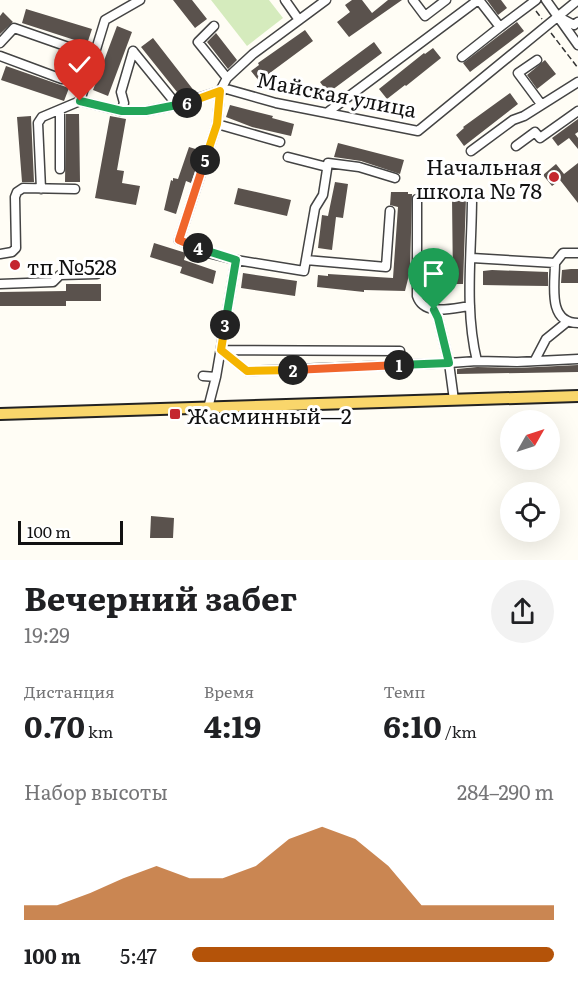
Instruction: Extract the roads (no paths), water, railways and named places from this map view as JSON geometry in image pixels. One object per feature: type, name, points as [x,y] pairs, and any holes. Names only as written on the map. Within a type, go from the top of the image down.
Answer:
[{"type":"main road","points":[[0,414],[578,396]]},
{"type":"street","points":[[80,101],[105,20],[140,0]]},
{"type":"street","points":[[285,0],[299,20]]},
{"type":"street","points":[[326,0],[253,54],[227,78],[221,89],[217,124],[179,240],[208,253],[236,260],[304,271],[315,208],[323,195],[328,163],[359,167],[395,178]]},
{"type":"street","points":[[413,0],[425,16],[446,0]]},
{"type":"street","points":[[328,112],[478,0],[500,27]]},
{"type":"street","points":[[546,0],[578,45]]},
{"type":"street","name":"Майская улица","points":[[221,89],[247,93],[276,103],[418,131],[578,0]]},
{"type":"street","points":[[462,57],[534,2]]},
{"type":"street","points":[[558,17],[574,24],[578,22]]},
{"type":"street","points":[[214,26],[198,42],[227,78]]},
{"type":"street","points":[[0,43],[14,28],[94,56]]},
{"type":"street","points":[[122,111],[124,103],[122,92],[133,51],[177,105]]},
{"type":"street","points":[[0,56],[62,79],[68,78],[81,52]]},
{"type":"street","points":[[537,60],[518,73],[541,104]]},
{"type":"street","points":[[471,151],[513,120],[578,82]]},
{"type":"street","points":[[41,189],[38,123],[42,117],[80,101],[122,111],[146,111],[177,105],[221,89]]},
{"type":"street","points":[[60,110],[60,169]]},
{"type":"street","points":[[516,146],[535,132],[540,138],[578,111]]},
{"type":"street","points":[[217,124],[280,142]]},
{"type":"street","points":[[288,157],[327,167]]},
{"type":"street","points":[[0,254],[12,252],[16,248],[15,197],[17,192],[23,188],[75,189]]},
{"type":"street","points":[[472,197],[470,306],[472,339],[477,361]]},
{"type":"street","points":[[417,199],[417,296],[423,306],[434,310],[470,306]]},
{"type":"street","points":[[306,261],[386,267],[390,211]]},
{"type":"street","points":[[578,253],[563,253],[555,262],[555,310],[567,322],[578,323]]},
{"type":"street","points":[[472,258],[555,262]]},
{"type":"street","points":[[208,408],[216,377],[236,260]]},
{"type":"street","points":[[0,284],[53,282],[60,275],[97,274]]},
{"type":"street","points":[[434,310],[449,363],[454,400]]},
{"type":"street","points":[[535,360],[546,339],[567,322]]},
{"type":"street","points":[[221,350],[400,351]]},
{"type":"street","points":[[221,350],[247,371],[578,359]]},
{"type":"street","points":[[203,376],[216,377]]},
{"type":"place","name":"Начальная школа № 78","points":[[554,177]]},
{"type":"place","name":"тп №528","points":[[15,265]]},
{"type":"place","name":"Жасминный—2","points":[[175,414]]}]
